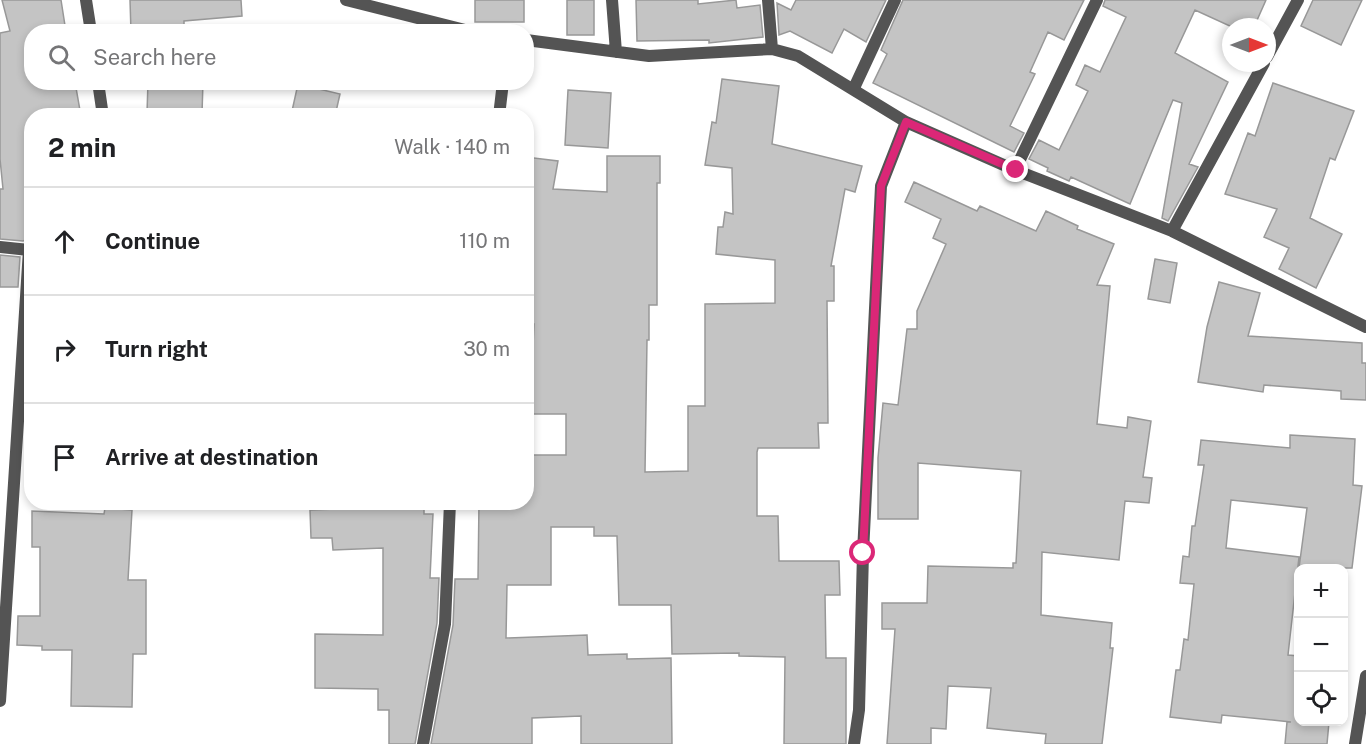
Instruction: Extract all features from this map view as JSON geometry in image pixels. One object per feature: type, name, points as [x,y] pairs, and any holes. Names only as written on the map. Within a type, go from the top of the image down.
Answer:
[{"type":"street","points":[[86,0],[90,24]]},
{"type":"street","points":[[346,0],[441,24]]},
{"type":"street","points":[[612,0],[616,52]]},
{"type":"street","points":[[768,0],[772,49]]},
{"type":"street","points":[[854,88],[895,0]]},
{"type":"street","points":[[1016,170],[1097,0]]},
{"type":"street","points":[[1276,40],[1298,0]]},
{"type":"street","points":[[534,41],[650,56],[772,49],[798,56],[854,88],[906,122],[1016,170],[1172,231],[1363,325],[1366,312]]},
{"type":"street","points":[[1172,231],[1259,72]]},
{"type":"street","points":[[99,90],[102,108]]},
{"type":"street","points":[[500,108],[502,90]]},
{"type":"street","points":[[854,744],[859,710],[863,553],[881,186],[906,122]]},
{"type":"street","points":[[0,247],[24,249]]},
{"type":"street","points":[[0,701],[24,328]]},
{"type":"street","points":[[423,744],[445,624],[450,510]]},
{"type":"street","points":[[1355,744],[1366,676]]},
{"type":"building","points":[[2,0],[61,0],[65,24],[24,24],[24,90],[76,90],[80,108],[24,108],[23,241],[0,239],[0,189],[3,189],[0,159],[0,33],[10,31]]},
{"type":"building","points":[[130,0],[241,0],[242,16],[184,21],[184,24],[131,24]]},
{"type":"building","points":[[475,0],[524,0],[524,22],[475,22]]},
{"type":"building","points":[[567,0],[594,0],[594,35],[567,35]]},
{"type":"building","points":[[636,0],[698,0],[698,4],[736,0],[737,8],[760,5],[763,37],[709,43],[709,40],[637,41]]},
{"type":"building","points":[[796,0],[886,0],[866,42],[844,29],[832,53],[790,31],[779,35],[777,3],[791,10]]},
{"type":"building","points":[[903,0],[1084,0],[1064,40],[1048,32],[1030,72],[1035,74],[1010,126],[1024,133],[1014,152],[873,83],[887,54],[881,50]]},
{"type":"building","points":[[1105,0],[1266,0],[1258,18],[1222,18],[1222,22],[1195,10],[1175,53],[1228,82],[1189,164],[1198,167],[1168,221],[1162,218],[1182,103],[1173,100],[1130,204],[1071,177],[1069,181],[1047,171],[1048,168],[1029,159],[1039,140],[1059,150],[1088,91],[1076,85],[1085,65],[1100,72],[1126,17],[1103,6]]},
{"type":"building","points":[[1313,0],[1362,0],[1341,45],[1301,26]]},
{"type":"building","points":[[722,79],[779,86],[772,144],[862,166],[855,192],[845,189],[831,266],[834,266],[834,301],[827,301],[828,423],[818,423],[819,448],[758,448],[757,452],[757,516],[778,516],[779,561],[839,561],[840,595],[825,595],[826,658],[846,658],[846,744],[784,744],[785,657],[739,656],[739,653],[672,654],[671,605],[619,605],[617,536],[594,536],[594,527],[551,527],[551,585],[507,585],[506,638],[587,635],[588,655],[627,654],[627,659],[671,658],[672,744],[581,744],[581,716],[532,718],[532,744],[431,744],[453,625],[455,579],[478,579],[479,510],[534,510],[534,455],[566,455],[566,414],[534,414],[534,158],[558,161],[553,189],[607,192],[607,156],[660,156],[660,183],[657,183],[657,305],[649,305],[649,340],[647,340],[645,472],[688,471],[688,406],[705,406],[705,304],[775,303],[775,260],[716,254],[718,227],[723,227],[725,212],[733,214],[732,168],[705,165],[712,122],[716,123]]},
{"type":"building","points":[[1273,83],[1354,111],[1335,160],[1330,158],[1310,218],[1342,234],[1316,288],[1279,269],[1289,248],[1264,237],[1277,209],[1225,194],[1248,133],[1255,136]]},
{"type":"building","points":[[148,90],[203,90],[202,108],[147,108]]},
{"type":"building","points":[[297,90],[323,90],[340,94],[337,108],[293,108]]},
{"type":"building","points":[[568,90],[611,93],[608,148],[565,145]]},
{"type":"building","points":[[914,182],[977,211],[980,206],[1036,231],[1046,211],[1078,226],[1077,229],[1114,244],[1097,285],[1110,286],[1097,424],[1127,428],[1128,417],[1151,421],[1143,477],[1152,478],[1149,503],[1125,501],[1119,560],[1042,552],[1041,615],[1112,623],[1110,648],[1113,648],[1102,744],[1045,744],[1046,734],[987,728],[991,688],[948,686],[946,729],[931,728],[931,744],[887,744],[895,629],[882,629],[882,603],[927,603],[928,566],[1013,568],[1013,563],[1016,563],[1021,471],[918,463],[918,519],[878,519],[878,458],[883,403],[898,405],[907,329],[917,329],[917,311],[946,244],[933,238],[941,219],[905,202]]},
{"type":"building","points":[[0,255],[20,257],[18,287],[0,287]]},
{"type":"building","points":[[1155,259],[1177,263],[1170,303],[1148,299]]},
{"type":"building","points":[[1219,282],[1260,293],[1248,336],[1362,343],[1362,363],[1366,363],[1366,400],[1341,399],[1341,391],[1264,385],[1263,392],[1198,382],[1207,327]]},
{"type":"building","points":[[1290,435],[1355,439],[1353,485],[1362,486],[1352,568],[1348,568],[1348,564],[1300,564],[1307,508],[1231,500],[1226,548],[1299,557],[1298,564],[1294,564],[1294,602],[1288,655],[1294,656],[1294,726],[1329,726],[1327,744],[1285,744],[1287,722],[1291,722],[1222,715],[1221,723],[1170,717],[1176,670],[1180,670],[1184,639],[1188,640],[1194,584],[1180,583],[1183,556],[1189,557],[1192,526],[1195,526],[1204,465],[1198,465],[1201,440],[1290,448]]},
{"type":"building","points":[[105,510],[132,510],[128,580],[146,580],[146,654],[133,654],[132,707],[71,706],[72,650],[42,650],[42,646],[17,645],[18,616],[40,616],[40,547],[32,547],[32,511],[104,514]]},
{"type":"building","points":[[310,510],[424,510],[424,514],[433,514],[430,578],[439,578],[437,623],[415,744],[389,744],[389,710],[378,710],[378,689],[315,688],[315,634],[383,635],[383,548],[333,550],[332,538],[311,538]]},
{"type":"route","points":[[863,553],[881,186],[906,122],[1016,170]]}]
